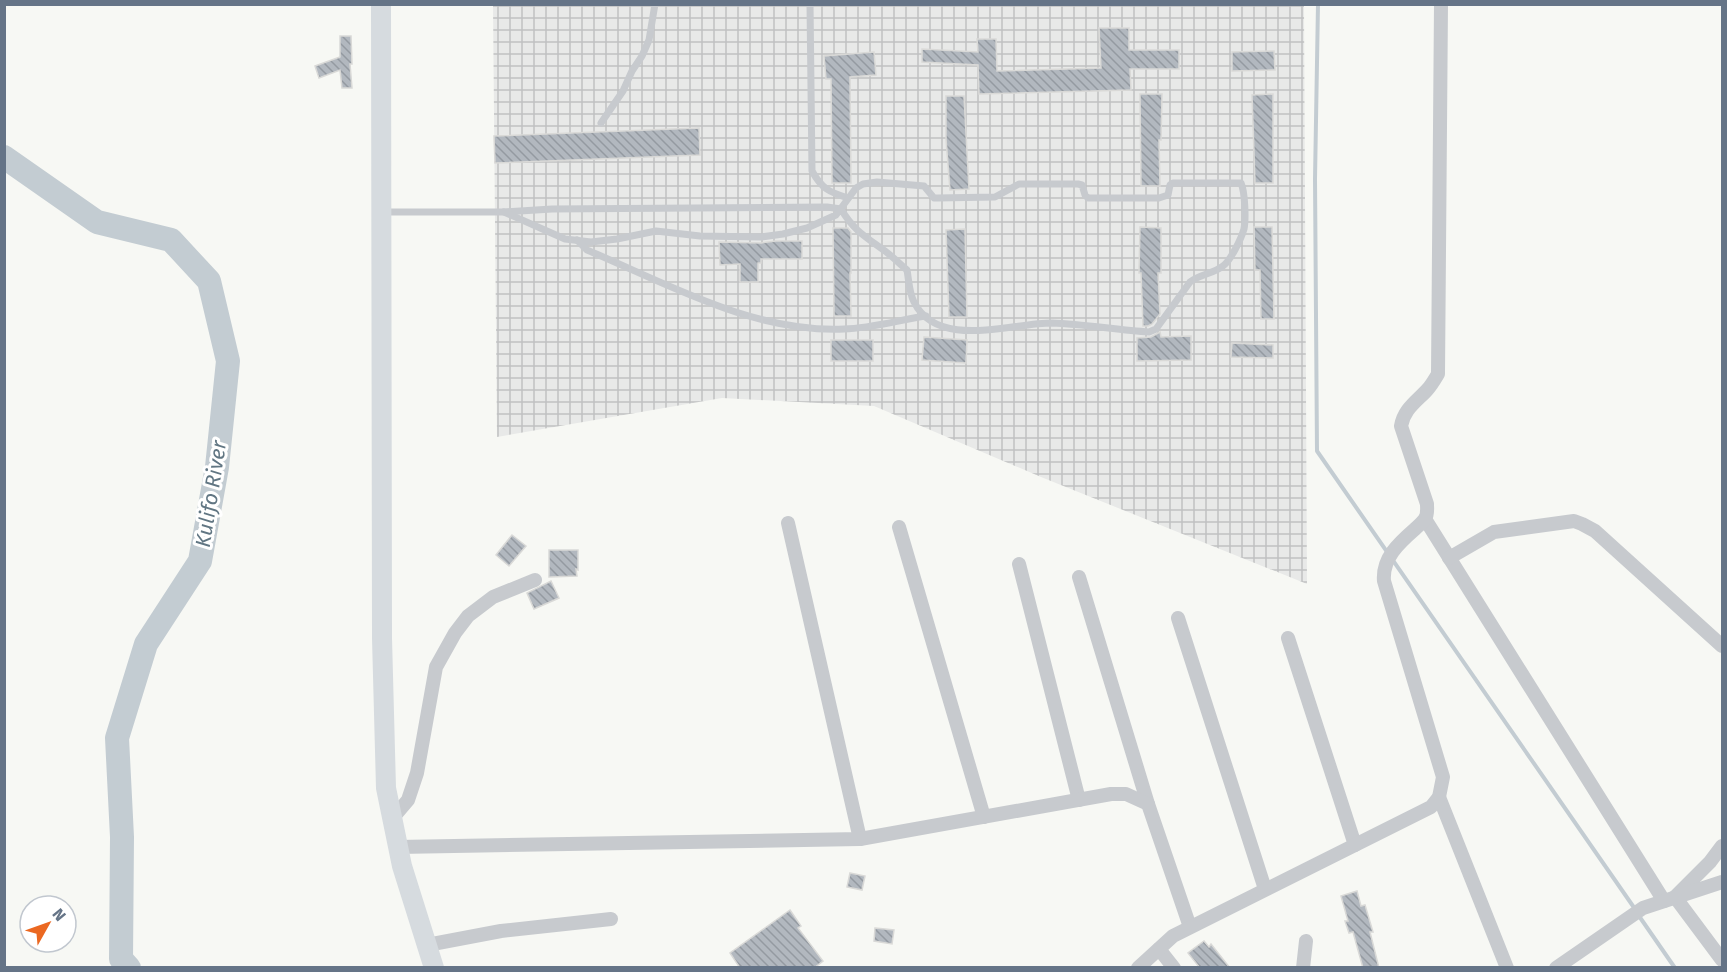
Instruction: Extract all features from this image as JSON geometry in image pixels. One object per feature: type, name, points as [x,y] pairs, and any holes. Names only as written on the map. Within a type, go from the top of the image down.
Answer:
[{"type":"street","points":[[381,4],[382,638],[386,788],[398,848],[434,968]]},
{"type":"street","points":[[1138,968],[1173,936],[1431,807],[1439,797],[1443,777],[1384,581],[1385,563],[1398,544],[1425,519],[1427,513],[1427,504],[1401,426],[1406,411],[1429,388],[1438,374],[1441,4]]},
{"type":"street","points":[[1425,519],[1669,899],[1722,960]]},
{"type":"street","points":[[1449,558],[1494,532],[1574,521],[1595,531],[1722,646]]},
{"type":"street","points":[[788,523],[860,839]]},
{"type":"street","points":[[899,526],[984,817]]},
{"type":"street","points":[[1019,564],[1079,800]]},
{"type":"street","points":[[1079,577],[1148,804],[1190,927]]},
{"type":"street","points":[[392,820],[408,800],[417,773],[436,667],[455,633],[468,616],[493,597],[535,580]]},
{"type":"street","points":[[1178,618],[1266,890]]},
{"type":"street","points":[[1288,639],[1355,845]]},
{"type":"street","points":[[398,848],[860,839],[1111,794],[1126,794],[1148,804]]},
{"type":"street","points":[[1439,797],[1507,968]]},
{"type":"street","points":[[1669,899],[1710,862],[1722,846]]},
{"type":"street","points":[[1556,968],[1643,908],[1722,882]]},
{"type":"street","points":[[427,945],[501,931],[611,919]]},
{"type":"street","points":[[1303,968],[1306,942]]},
{"type":"street","points":[[1159,949],[1174,968]]},
{"type":"lane","points":[[601,123],[623,91],[642,56],[649,40],[655,4]]},
{"type":"lane","points":[[810,4],[812,171],[820,184],[833,193],[848,198]]},
{"type":"lane","points":[[504,212],[565,239],[591,242],[656,231],[700,236],[761,237],[807,228],[836,215],[856,188],[863,184],[924,186],[934,198],[995,198],[1019,184],[1078,184],[1082,185],[1085,195],[1091,198],[1165,196],[1168,195],[1170,185],[1173,183],[1241,183],[1244,228],[1229,261],[1222,268],[1197,276],[1190,282],[1162,322],[1156,329],[1149,332],[1054,323],[964,331],[940,326],[926,316],[915,303],[907,270],[885,251],[861,236],[841,209]]},
{"type":"lane","points":[[381,212],[827,207],[841,209]]},
{"type":"lane","points":[[577,240],[587,250],[685,293],[750,317],[783,325],[845,329],[926,316]]},
{"type":"shaded area","points":[[493,5],[1304,5],[1307,584],[1041,477],[874,406],[722,398],[497,437]]},
{"type":"building","points":[[1099,28],[1129,28],[1129,50],[1179,50],[1179,69],[1130,69],[1131,90],[979,94],[978,65],[922,62],[922,49],[978,52],[977,39],[996,39],[997,71],[1101,68]]},
{"type":"building","points":[[340,36],[351,36],[352,88],[342,88],[340,70],[319,78],[315,66],[340,57]]},
{"type":"building","points":[[1274,51],[1275,70],[1232,71],[1232,52]]},
{"type":"building","points":[[874,52],[876,75],[850,77],[851,183],[832,183],[831,79],[826,79],[824,56]]},
{"type":"building","points":[[1140,94],[1162,94],[1161,140],[1159,140],[1160,186],[1141,186]]},
{"type":"building","points":[[1273,94],[1273,183],[1255,183],[1252,95]]},
{"type":"building","points":[[946,96],[964,96],[969,189],[950,190],[946,139]]},
{"type":"building","points":[[699,128],[700,155],[495,163],[494,136]]},
{"type":"building","points":[[1140,227],[1161,228],[1161,273],[1158,273],[1160,314],[1148,326],[1143,326],[1141,273],[1139,273]]},
{"type":"building","points":[[1254,227],[1272,227],[1274,319],[1261,319],[1260,270],[1255,270]]},
{"type":"building","points":[[833,228],[848,228],[851,232],[851,316],[834,316]]},
{"type":"building","points":[[965,229],[967,317],[949,317],[946,230]]},
{"type":"building","points":[[802,241],[802,259],[761,259],[761,263],[758,263],[758,282],[740,282],[740,264],[720,265],[719,242]]},
{"type":"building","points":[[1160,332],[1161,337],[1191,336],[1191,360],[1137,361],[1137,338],[1151,337]]},
{"type":"building","points":[[924,337],[967,340],[966,363],[922,360]]},
{"type":"building","points":[[831,340],[873,340],[873,361],[831,361]]},
{"type":"building","points":[[1232,343],[1273,345],[1273,358],[1231,357]]},
{"type":"building","points":[[512,535],[526,546],[509,566],[496,555]]},
{"type":"building","points":[[549,550],[578,550],[577,576],[549,577]]},
{"type":"building","points":[[551,581],[559,598],[534,609],[527,593]]},
{"type":"building","points":[[850,873],[865,876],[862,890],[847,887]]},
{"type":"building","points":[[1357,891],[1361,906],[1365,905],[1373,932],[1370,932],[1379,968],[1363,968],[1353,932],[1349,933],[1345,921],[1348,921],[1341,896]]},
{"type":"building","points":[[790,910],[801,926],[798,928],[823,961],[814,968],[740,968],[730,953]]},
{"type":"building","points":[[875,928],[894,930],[892,944],[874,941]]},
{"type":"building","points":[[1204,941],[1209,947],[1211,944],[1230,968],[1200,968],[1188,953]]},
{"type":"waterway","points":[[1318,4],[1315,179],[1317,451],[1635,909]]},
{"type":"waterway","name":"Kulifo River","points":[[4,157],[97,222],[171,240],[209,281],[228,361],[217,467],[200,561],[146,644],[117,738],[122,837],[121,959],[129,968]]},
{"type":"waterway","points":[[1639,916],[1675,968]]}]
